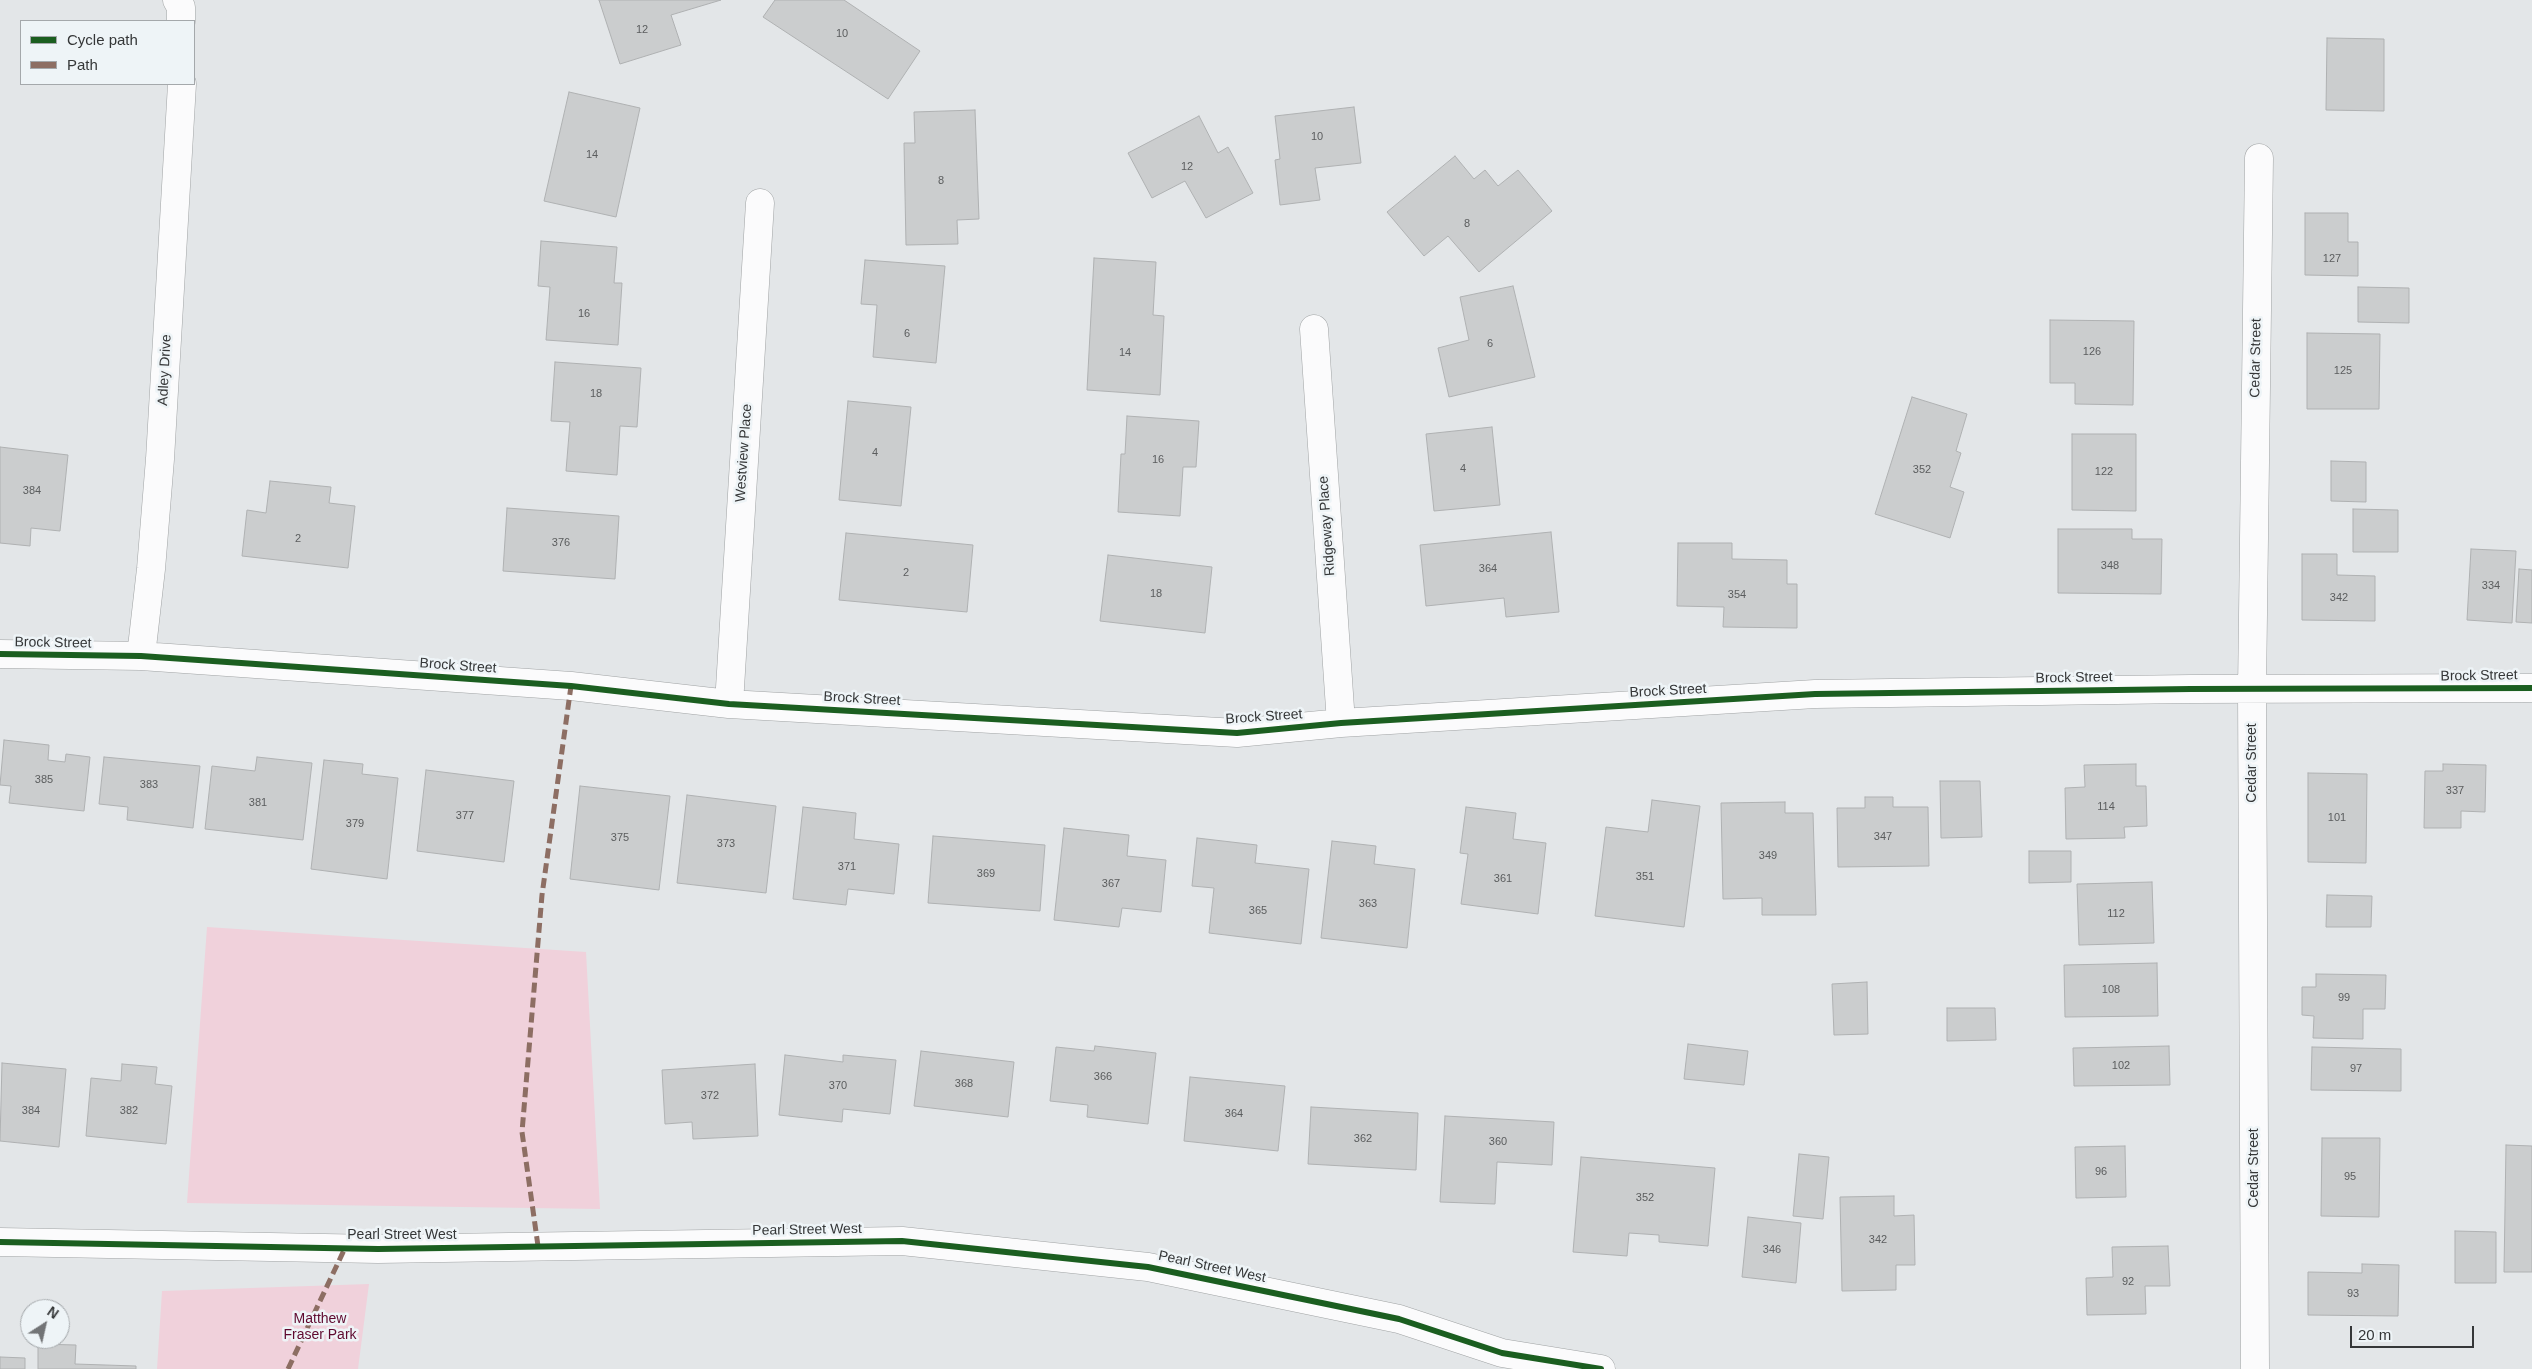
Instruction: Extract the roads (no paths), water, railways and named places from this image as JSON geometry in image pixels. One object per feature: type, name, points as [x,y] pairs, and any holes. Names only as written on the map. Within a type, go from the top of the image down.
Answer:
[{"type":"street","points":[[176,0],[181,7],[181,20]]},
{"type":"street","name":"Adley Drive","points":[[141,656],[159,468],[182,85]]},
{"type":"street","name":"Cedar Street","points":[[2255,1369],[2252,690],[2259,158]]},
{"type":"street","name":"Westview Place","points":[[729,704],[760,203]]},
{"type":"street","name":"Ridgeway Place","points":[[1314,329],[1341,723]]},
{"type":"street","name":"Brock Street","points":[[0,654],[141,656],[571,686],[729,704],[1237,733],[1341,723],[1815,694],[2532,688]]},
{"type":"street","name":"Pearl Street West","points":[[0,1242],[378,1249],[902,1241],[1148,1267],[1399,1319],[1502,1353],[1601,1369]]},
{"type":"park label","name":"Matthew Fraser Park","points":[[320,1328]]}]
